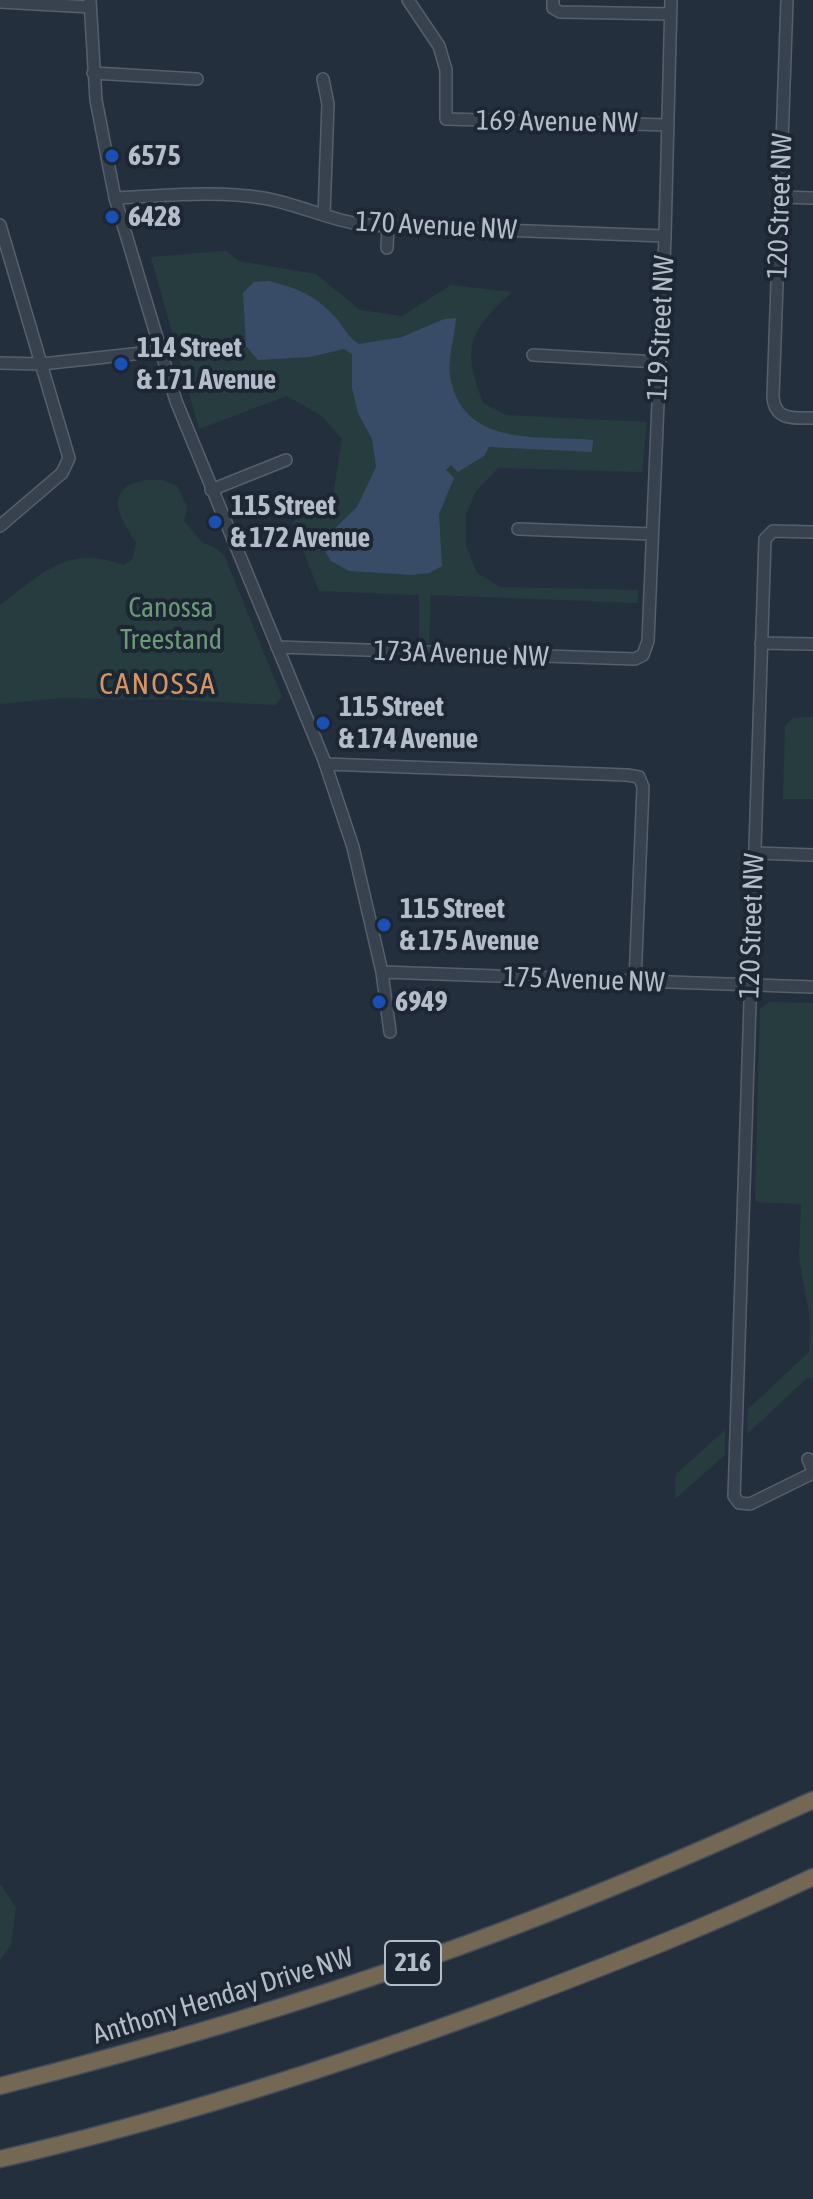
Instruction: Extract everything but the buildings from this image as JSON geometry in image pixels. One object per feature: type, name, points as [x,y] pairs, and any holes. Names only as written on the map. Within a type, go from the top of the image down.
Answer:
[{"type":"highway","name":"Anthony Henday Drive NW","points":[[0,2086],[148,2048],[425,1959],[654,1871],[813,1800]]},
{"type":"highway","name":"216","points":[[0,2159],[137,2124],[354,2058],[677,1938],[813,1877]]},
{"type":"street","name":"169 Avenue NW","points":[[408,0],[439,46],[446,70],[446,119],[667,125]]},
{"type":"street","name":"119 Street NW","points":[[643,655],[648,641],[665,236],[671,0]]},
{"type":"street","name":"120 Street NW","points":[[787,0],[773,397],[777,412],[789,418],[813,418]]},
{"type":"street","points":[[0,2],[90,3],[93,73],[102,141],[115,198],[176,401],[325,764],[353,847],[382,972],[390,1032]]},
{"type":"street","points":[[553,4],[560,12],[671,14]]},
{"type":"street","points":[[93,73],[197,79]]},
{"type":"street","points":[[323,79],[328,104],[324,215]]},
{"type":"street","name":"170 Avenue NW","points":[[115,198],[234,195],[279,201],[356,224],[665,236]]},
{"type":"street","points":[[780,197],[813,198]]},
{"type":"street","points":[[0,225],[68,448],[69,462],[62,473],[0,526]]},
{"type":"street","points":[[387,248],[388,226]]},
{"type":"street","points":[[0,363],[42,364],[160,351]]},
{"type":"street","points":[[533,355],[658,362]]},
{"type":"street","points":[[211,490],[286,460]]},
{"type":"street","points":[[518,529],[652,534]]},
{"type":"street","name":"120 Street NW","points":[[811,1468],[750,1504],[739,1503],[734,1491],[745,1322],[749,985],[765,539],[770,532],[778,530],[813,532]]},
{"type":"street","points":[[761,643],[813,644]]},
{"type":"street","name":"173A Avenue NW","points":[[277,647],[635,659],[643,655]]},
{"type":"street","points":[[325,764],[639,777],[643,787],[635,982]]},
{"type":"street","points":[[755,853],[813,855]]},
{"type":"street","name":"175 Avenue NW","points":[[382,972],[813,987]]},
{"type":"green space","points":[[226,251],[239,261],[316,274],[360,310],[402,316],[451,285],[512,292],[486,318],[473,341],[472,367],[483,403],[506,415],[647,422],[642,472],[498,468],[476,491],[466,514],[466,545],[477,573],[500,587],[638,590],[638,603],[431,595],[429,643],[419,644],[419,595],[319,591],[292,522],[332,502],[342,439],[322,416],[287,396],[199,429],[151,257]]},
{"type":"green space","name":"Canossa Treestand","points":[[162,480],[177,486],[187,507],[184,521],[203,543],[224,555],[282,697],[275,705],[62,698],[0,704],[0,605],[43,573],[71,560],[104,559],[123,565],[132,560],[136,542],[120,514],[119,497],[132,484]]},
{"type":"green space","points":[[813,717],[813,799],[783,799],[785,726],[793,718]]},
{"type":"green space","points":[[769,1002],[813,1003],[813,1378],[808,1377],[747,1434],[748,1409],[809,1352],[810,1318],[799,1259],[801,1204],[755,1202],[760,1009]]},
{"type":"green space","points":[[725,1430],[725,1455],[675,1499],[676,1474]]},
{"type":"green space","points":[[0,1884],[16,1907],[11,1945],[0,1960]]},
{"type":"water","points":[[269,281],[298,290],[314,299],[359,344],[402,337],[444,319],[456,318],[450,358],[451,381],[459,403],[472,418],[508,434],[593,440],[592,452],[489,447],[484,456],[458,472],[451,465],[446,470],[454,478],[439,514],[442,566],[429,573],[413,575],[349,571],[331,561],[322,546],[330,533],[357,507],[376,467],[372,439],[358,413],[352,388],[352,354],[344,349],[310,357],[258,360],[246,346],[243,293],[254,282]]},
{"type":"place","name":"6575","points":[[112,156]]},
{"type":"place","name":"6428","points":[[112,217]]},
{"type":"place","name":"114 Street & 171 Avenue","points":[[121,364]]},
{"type":"place","name":"115 Street & 172 Avenue","points":[[215,522]]},
{"type":"place","name":"115 Street & 174 Avenue","points":[[323,723]]},
{"type":"place","name":"115 Street & 175 Avenue","points":[[384,925]]},
{"type":"place","name":"6949","points":[[379,1002]]},
{"type":"district","name":"CANOSSA","points":[[158,685]]}]
